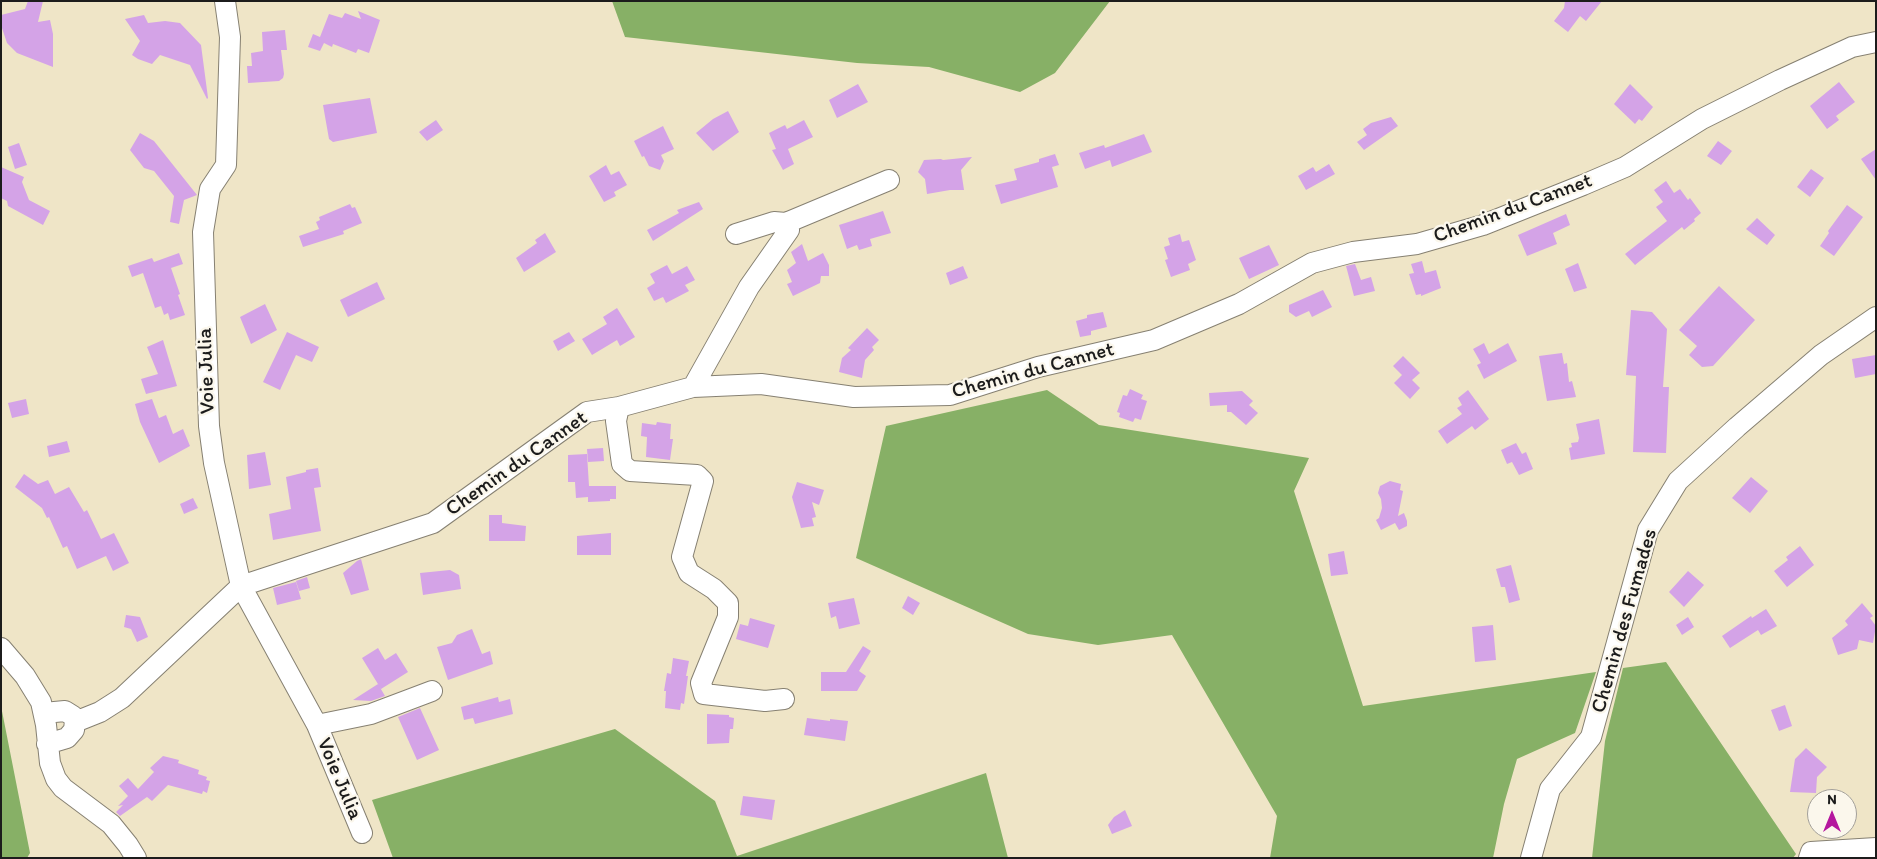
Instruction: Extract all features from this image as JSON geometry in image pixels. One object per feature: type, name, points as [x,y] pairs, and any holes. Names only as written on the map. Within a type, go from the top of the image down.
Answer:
[{"type":"street","name":"Voie Julia","points":[[225,1],[230,37],[226,165],[210,189],[203,232],[209,426],[214,462],[241,586],[317,725],[362,833]]},
{"type":"street","name":"Chemin du Cannet","points":[[47,744],[67,738],[74,730],[75,722],[106,709],[122,698],[241,586],[433,523],[586,412],[619,407],[693,387],[761,384],[854,397],[950,395],[1038,367],[1154,340],[1239,304],[1312,263],[1353,252],[1426,241],[1483,225],[1625,167],[1702,119],[1780,80],[1852,47],[1876,42]]},
{"type":"street","points":[[736,234],[774,222],[786,223],[889,180]]},
{"type":"street","points":[[693,387],[749,287],[789,230],[786,223]]},
{"type":"street","name":"Chemin des Fumades","points":[[1531,858],[1550,790],[1591,737],[1648,530],[1678,481],[1758,409],[1821,356],[1876,317]]},
{"type":"street","points":[[619,407],[616,421],[622,464],[630,471],[697,476],[703,481],[682,557],[689,574],[714,589],[728,603],[728,617],[701,683],[704,694],[765,701],[784,699]]},
{"type":"street","points":[[1,648],[34,689],[41,702],[50,763],[56,779],[63,788],[111,824],[136,858]]},
{"type":"street","name":"Voie Julia","points":[[317,725],[371,714],[432,691]]},
{"type":"street","points":[[44,713],[65,711],[73,716],[75,722]]},
{"type":"street","points":[[1810,855],[1876,848]]},
{"type":"green space","points":[[612,1],[1110,1],[1055,73],[1020,92],[929,67],[857,63],[625,37]]},
{"type":"green space","points":[[1047,390],[1099,425],[1309,458],[1294,491],[1363,706],[1596,672],[1575,733],[1517,759],[1504,804],[1493,858],[1270,858],[1277,816],[1172,635],[1098,645],[1028,634],[856,558],[886,426]]},
{"type":"green space","points":[[1666,662],[1796,854],[1793,858],[1592,858],[1605,741],[1623,668]]},
{"type":"green space","points":[[1,706],[30,853],[27,858],[1,858]]},
{"type":"green space","points":[[615,729],[715,801],[737,856],[986,773],[1008,858],[393,858],[372,800]]},
{"type":"building","points":[[28,1],[43,1],[38,22],[50,20],[53,34],[53,67],[17,53],[7,43],[1,25],[1,15],[25,9]]},
{"type":"building","points":[[1565,1],[1602,1],[1586,21],[1580,16],[1568,32],[1554,21],[1564,8]]},
{"type":"building","points":[[358,11],[380,20],[369,53],[358,49],[356,53],[333,44],[332,47],[324,43],[320,51],[308,47],[313,34],[320,37],[329,14],[342,18],[345,13],[361,19]]},
{"type":"building","points":[[144,15],[148,23],[165,21],[180,23],[201,45],[207,99],[190,65],[160,55],[152,64],[132,55],[140,41],[125,19]]},
{"type":"building","points":[[285,30],[287,50],[281,50],[283,78],[279,81],[248,83],[247,66],[252,66],[251,53],[263,51],[262,32]]},
{"type":"building","points":[[1839,82],[1855,102],[1836,116],[1839,120],[1827,129],[1810,106]]},
{"type":"building","points":[[858,84],[868,102],[837,118],[829,100]]},
{"type":"building","points":[[1630,84],[1653,107],[1642,121],[1639,119],[1635,124],[1614,104]]},
{"type":"building","points":[[370,98],[377,133],[333,142],[329,139],[323,105]]},
{"type":"building","points":[[728,111],[739,132],[713,151],[696,133],[713,119]]},
{"type":"building","points":[[1391,117],[1398,126],[1364,150],[1357,142],[1367,135],[1363,129],[1371,123]]},
{"type":"building","points":[[436,120],[443,130],[427,141],[419,132]]},
{"type":"building","points":[[804,120],[813,137],[788,149],[794,164],[783,170],[772,150],[776,149],[769,133],[785,125],[787,129]]},
{"type":"building","points":[[663,126],[674,149],[661,155],[664,161],[660,170],[649,166],[634,141]]},
{"type":"building","points":[[140,133],[154,141],[197,195],[184,200],[179,224],[170,222],[174,196],[154,171],[144,168],[130,150]]},
{"type":"building","points":[[1144,134],[1152,152],[1112,167],[1110,160],[1085,169],[1079,153],[1104,145],[1105,148]]},
{"type":"building","points":[[1718,141],[1732,151],[1721,165],[1707,156]]},
{"type":"building","points":[[19,143],[27,165],[15,169],[8,147]]},
{"type":"building","points":[[1876,149],[1876,180],[1861,159]]},
{"type":"building","points":[[1055,154],[1059,165],[1052,167],[1058,187],[1001,204],[995,185],[1017,180],[1014,169],[1039,162],[1039,159]]},
{"type":"building","points":[[972,157],[961,170],[964,190],[950,190],[927,194],[925,179],[918,172],[924,160]]},
{"type":"building","points":[[1329,164],[1335,174],[1306,190],[1298,176],[1313,167],[1316,172]]},
{"type":"building","points":[[606,165],[611,175],[619,171],[627,185],[614,192],[616,196],[604,202],[589,176]]},
{"type":"building","points":[[1,167],[24,177],[22,182],[29,200],[50,211],[43,225],[8,206],[7,201],[1,198]]},
{"type":"building","points":[[1811,169],[1824,178],[1810,197],[1797,187]]},
{"type":"building","points":[[1666,181],[1674,193],[1680,189],[1688,200],[1690,198],[1701,213],[1684,230],[1682,227],[1635,265],[1625,254],[1667,221],[1656,207],[1663,202],[1654,190]]},
{"type":"building","points":[[699,202],[703,209],[653,241],[647,230],[679,213],[677,210]]},
{"type":"building","points":[[350,204],[352,208],[355,207],[362,223],[343,231],[344,234],[303,247],[299,236],[319,229],[316,222],[320,220],[319,217]]},
{"type":"building","points":[[1847,205],[1863,217],[1834,256],[1820,246],[1829,233],[1828,231]]},
{"type":"building","points":[[883,211],[891,233],[870,239],[872,246],[859,250],[857,245],[847,249],[839,225]]},
{"type":"building","points":[[1566,214],[1570,225],[1553,233],[1557,244],[1527,256],[1518,235]]},
{"type":"building","points":[[1757,218],[1775,235],[1767,245],[1746,229]]},
{"type":"building","points":[[545,233],[556,252],[524,272],[516,258],[537,243],[535,240]]},
{"type":"building","points":[[1180,234],[1182,242],[1189,240],[1196,260],[1188,264],[1190,270],[1171,277],[1165,260],[1168,259],[1164,247],[1170,245],[1168,238]]},
{"type":"building","points":[[802,244],[808,261],[823,253],[829,265],[829,276],[821,276],[820,283],[793,296],[787,284],[792,282],[787,270],[796,263],[791,252]]},
{"type":"building","points":[[1269,245],[1279,265],[1249,279],[1239,258]]},
{"type":"building","points":[[179,253],[183,264],[171,268],[185,315],[170,320],[168,313],[164,315],[161,306],[155,308],[143,273],[132,277],[128,266],[152,258],[154,262]]},
{"type":"building","points":[[1422,261],[1425,273],[1436,270],[1441,288],[1421,296],[1421,294],[1416,295],[1409,274],[1414,273],[1411,264]]},
{"type":"building","points":[[1578,263],[1587,288],[1574,292],[1565,269]]},
{"type":"building","points":[[1355,264],[1361,280],[1371,277],[1375,291],[1354,296],[1346,266]]},
{"type":"building","points":[[667,265],[672,274],[687,266],[695,280],[685,285],[689,291],[666,303],[663,297],[654,301],[647,288],[655,283],[650,274]]},
{"type":"building","points":[[963,266],[968,278],[950,285],[946,273]]},
{"type":"building","points":[[377,282],[385,299],[348,317],[340,300]]},
{"type":"building","points":[[1719,286],[1755,320],[1713,366],[1702,367],[1689,355],[1697,346],[1679,330]]},
{"type":"building","points":[[1323,290],[1332,307],[1312,317],[1309,311],[1296,317],[1289,312],[1289,305]]},
{"type":"building","points":[[265,304],[277,330],[251,344],[240,317]]},
{"type":"building","points":[[617,308],[635,337],[620,346],[617,340],[592,355],[582,339],[607,324],[603,317]]},
{"type":"building","points":[[1631,310],[1652,312],[1667,329],[1663,387],[1669,387],[1666,453],[1633,452],[1636,376],[1626,375]]},
{"type":"building","points":[[1103,312],[1107,327],[1091,331],[1091,335],[1080,337],[1076,321],[1087,318],[1087,315]]},
{"type":"building","points":[[867,328],[879,340],[872,347],[874,350],[865,360],[862,378],[839,372],[842,358],[851,350],[848,348]]},
{"type":"building","points":[[287,332],[319,347],[312,362],[296,355],[280,390],[263,382]]},
{"type":"building","points":[[569,332],[575,341],[558,351],[553,341]]},
{"type":"building","points":[[163,340],[177,386],[146,394],[141,379],[158,374],[147,347]]},
{"type":"building","points":[[1484,343],[1489,354],[1508,343],[1517,361],[1484,379],[1477,365],[1481,363],[1473,349]]},
{"type":"building","points":[[1562,353],[1564,364],[1567,363],[1569,382],[1572,381],[1576,397],[1547,401],[1539,356]]},
{"type":"building","points":[[1876,355],[1876,374],[1855,378],[1852,359]]},
{"type":"building","points":[[1403,356],[1420,373],[1412,380],[1420,388],[1410,399],[1394,383],[1402,375],[1393,366]]},
{"type":"building","points":[[1130,389],[1143,395],[1141,399],[1147,401],[1141,420],[1135,418],[1133,422],[1119,417],[1120,413],[1117,412],[1123,395],[1127,396]]},
{"type":"building","points":[[1468,390],[1489,419],[1475,430],[1472,426],[1447,444],[1438,431],[1462,414],[1457,408],[1462,405],[1458,398]]},
{"type":"building","points":[[1242,391],[1253,401],[1249,405],[1258,413],[1246,425],[1231,412],[1227,412],[1227,405],[1210,406],[1209,393]]},
{"type":"building","points":[[26,399],[29,414],[12,418],[8,403]]},
{"type":"building","points":[[152,399],[159,418],[166,415],[173,434],[183,429],[190,446],[159,463],[140,422],[135,404]]},
{"type":"building","points":[[1599,419],[1605,454],[1571,460],[1569,448],[1572,447],[1571,443],[1578,442],[1579,438],[1576,424]]},
{"type":"building","points":[[657,422],[671,424],[670,439],[673,439],[670,460],[646,457],[647,437],[641,436],[642,423],[656,425]]},
{"type":"building","points":[[67,441],[70,452],[49,457],[47,446]]},
{"type":"building","points":[[1516,443],[1522,454],[1526,452],[1533,469],[1519,475],[1512,462],[1507,464],[1501,450]]},
{"type":"building","points":[[603,448],[604,461],[588,462],[587,449]]},
{"type":"building","points":[[265,452],[271,485],[249,489],[247,455]]},
{"type":"building","points":[[587,454],[589,486],[616,486],[616,499],[588,502],[588,497],[576,498],[575,482],[568,482],[568,455]]},
{"type":"building","points":[[318,468],[321,487],[314,488],[321,531],[273,540],[269,514],[291,509],[286,477]]},
{"type":"building","points":[[24,474],[38,484],[48,480],[55,494],[69,487],[84,512],[87,510],[101,539],[114,533],[129,563],[113,571],[106,556],[77,569],[67,546],[63,548],[49,517],[47,518],[42,508],[15,487]]},
{"type":"building","points":[[1751,477],[1768,491],[1750,513],[1732,498]]},
{"type":"building","points":[[1390,481],[1401,484],[1400,490],[1403,491],[1398,516],[1404,513],[1407,526],[1399,530],[1395,523],[1381,530],[1376,520],[1379,518],[1382,508],[1378,493],[1380,486]]},
{"type":"building","points":[[797,482],[824,490],[819,505],[812,502],[816,517],[812,518],[814,526],[801,528],[792,497]]},
{"type":"building","points":[[193,498],[198,508],[184,514],[180,504]]},
{"type":"building","points":[[489,515],[502,515],[502,523],[526,526],[525,541],[489,541]]},
{"type":"building","points":[[611,533],[611,555],[577,555],[577,536]]},
{"type":"building","points":[[1800,546],[1814,565],[1787,587],[1774,571],[1788,560],[1786,557]]},
{"type":"building","points":[[1344,551],[1348,574],[1331,576],[1328,554]]},
{"type":"building","points":[[361,559],[369,590],[351,595],[343,573]]},
{"type":"building","points":[[1511,565],[1520,600],[1509,603],[1505,587],[1501,587],[1496,569]]},
{"type":"building","points":[[450,570],[459,575],[461,589],[423,595],[420,573]]},
{"type":"building","points":[[1688,571],[1704,585],[1684,607],[1669,592]]},
{"type":"building","points":[[307,577],[310,588],[299,591],[296,581]]},
{"type":"building","points":[[296,582],[301,599],[277,605],[273,588]]},
{"type":"building","points":[[908,596],[920,603],[913,615],[902,608]]},
{"type":"building","points":[[854,598],[860,624],[839,629],[836,616],[831,618],[828,603]]},
{"type":"building","points":[[1862,603],[1873,616],[1870,618],[1876,626],[1873,643],[1859,640],[1857,649],[1838,655],[1832,638],[1848,625],[1845,621]]},
{"type":"building","points":[[1766,609],[1777,626],[1761,635],[1758,630],[1730,648],[1722,636],[1751,616],[1752,618]]},
{"type":"building","points":[[126,615],[140,617],[148,637],[137,642],[131,629],[124,627]]},
{"type":"building","points":[[1688,617],[1694,627],[1682,635],[1676,625]]},
{"type":"building","points":[[750,618],[775,625],[768,648],[736,639],[740,624],[748,626]]},
{"type":"building","points":[[1493,625],[1496,660],[1475,662],[1472,627]]},
{"type":"building","points":[[472,629],[482,654],[490,651],[493,664],[448,680],[437,647],[452,643],[457,635]]},
{"type":"building","points":[[863,646],[871,651],[859,671],[866,676],[857,691],[821,691],[821,672],[846,672]]},
{"type":"building","points":[[378,648],[385,660],[396,653],[408,672],[381,689],[362,658]]},
{"type":"building","points":[[673,658],[689,661],[684,704],[681,703],[680,710],[665,708],[666,691],[664,691],[667,673],[671,674]]},
{"type":"building","points":[[378,684],[385,696],[371,701],[353,700]]},
{"type":"building","points":[[498,697],[499,702],[510,699],[513,714],[475,724],[473,718],[464,720],[461,707]]},
{"type":"building","points":[[1785,705],[1792,726],[1779,731],[1771,710]]},
{"type":"building","points":[[420,708],[439,750],[417,760],[398,717]]},
{"type":"building","points":[[707,714],[729,715],[729,717],[734,718],[733,729],[730,729],[729,743],[707,744]]},
{"type":"building","points":[[807,718],[848,721],[845,741],[804,735]]},
{"type":"building","points":[[1806,748],[1827,767],[1817,777],[1816,789],[1807,789],[1807,793],[1790,792],[1795,759]]},
{"type":"building","points":[[163,756],[179,760],[178,763],[199,770],[198,774],[207,777],[206,780],[210,781],[207,793],[203,791],[202,794],[168,785],[152,801],[147,797],[120,816],[116,812],[123,805],[118,806],[128,796],[119,786],[128,778],[138,789],[154,772],[150,768]]},
{"type":"building","points":[[743,796],[775,800],[772,820],[740,815]]},
{"type":"building","points":[[1125,810],[1132,826],[1112,834],[1108,825],[1114,817]]}]
